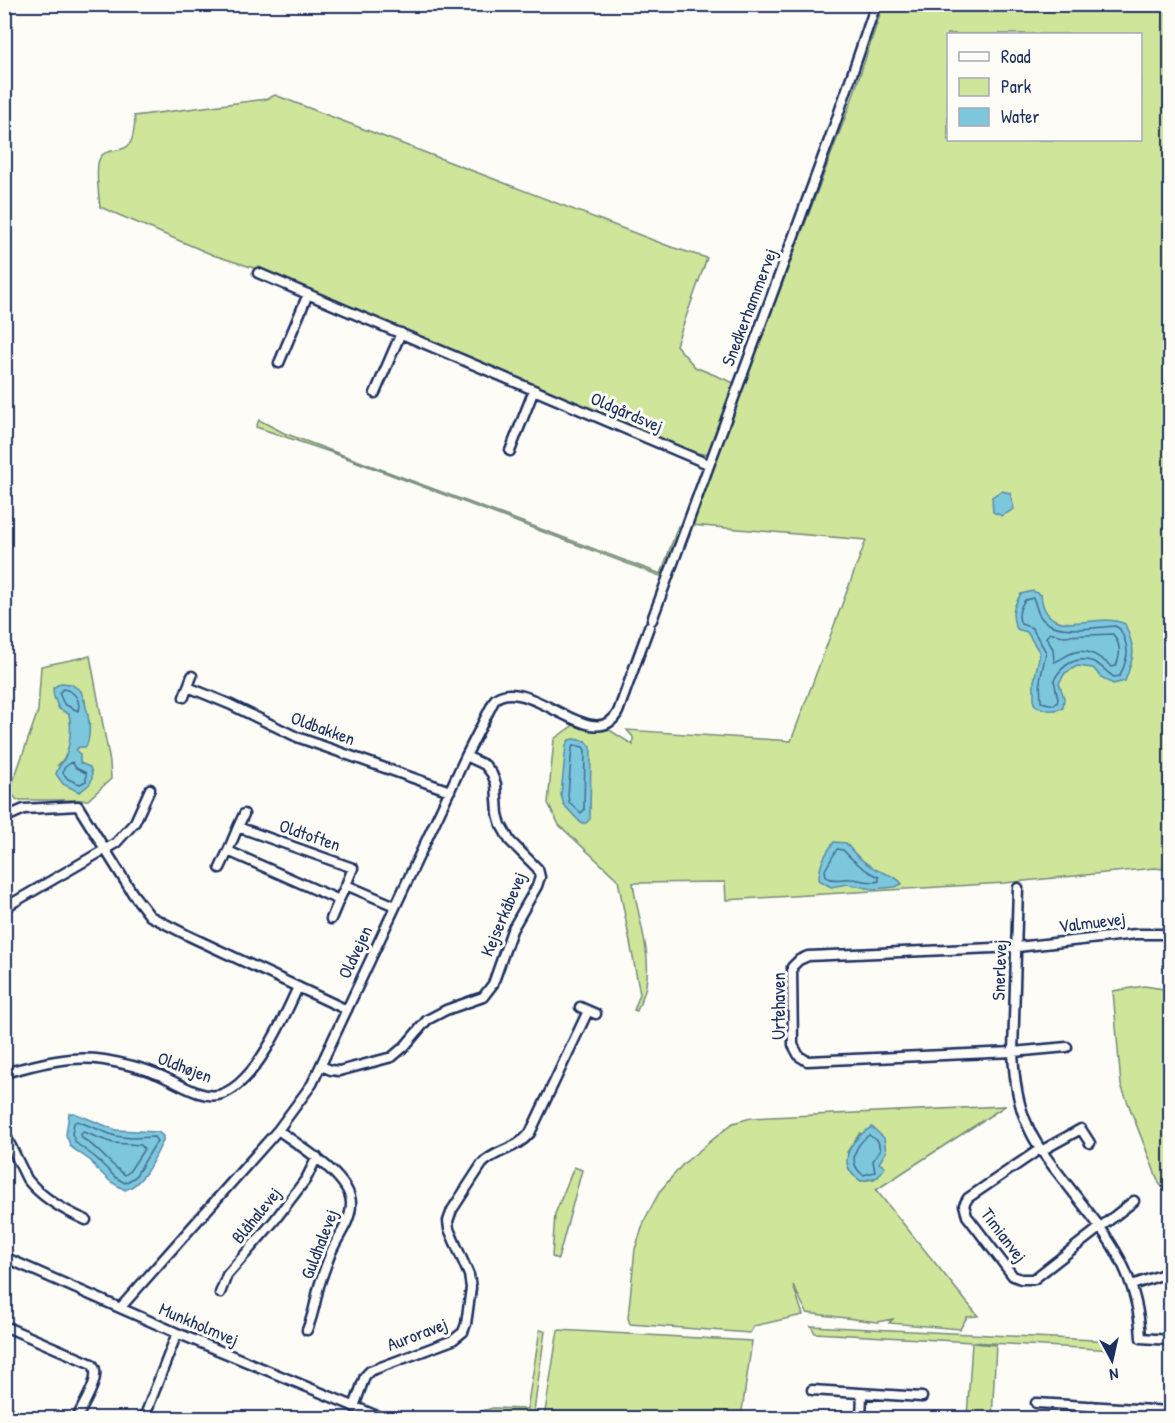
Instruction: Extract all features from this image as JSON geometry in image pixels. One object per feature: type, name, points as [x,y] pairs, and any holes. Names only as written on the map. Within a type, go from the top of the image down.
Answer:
[{"type":"street","name":"Snedkerhammervej","points":[[621,706],[708,464],[835,124],[876,4]]},
{"type":"street","name":"Oldgårdsvej","points":[[258,273],[708,464]]},
{"type":"street","points":[[279,363],[308,294]]},
{"type":"street","points":[[375,393],[401,333]]},
{"type":"street","points":[[510,451],[534,390]]},
{"type":"street","points":[[184,697],[192,676]]},
{"type":"street","name":"Oldbakken","points":[[188,687],[297,737],[450,791]]},
{"type":"street","name":"Oldvejen","points":[[121,1307],[279,1130],[298,1105],[321,1066],[492,703],[503,694],[512,693],[524,696],[569,717],[596,725],[611,722],[621,706]]},
{"type":"street","name":"Kejserkåbevej","points":[[321,1066],[339,1071],[392,1058],[427,1020],[446,1010],[481,999],[493,984],[512,930],[537,886],[539,873],[533,862],[510,841],[501,825],[496,784],[492,774],[485,765],[466,756]]},
{"type":"street","points":[[4,908],[106,850],[121,838],[132,826],[150,789]]},
{"type":"street","points":[[4,818],[24,809],[76,805],[81,808],[141,906],[156,920],[347,1010]]},
{"type":"street","points":[[220,868],[244,814]]},
{"type":"street","name":"Oldtoften","points":[[238,827],[352,868],[346,885]]},
{"type":"street","points":[[228,851],[339,900]]},
{"type":"street","points":[[331,919],[346,885],[395,906]]},
{"type":"street","name":"Snerlevej","points":[[1018,888],[1013,1052],[1014,1076],[1026,1124],[1041,1150],[1120,1258],[1132,1285],[1138,1308],[1141,1338],[1170,1340]]},
{"type":"street","name":"Valmuevej","points":[[1017,948],[1136,934],[1170,934]]},
{"type":"street","name":"Urtehaven","points":[[1013,1052],[807,1061],[799,1056],[793,1045],[791,972],[796,962],[808,956],[1017,948]]},
{"type":"street","name":"Oldhøjen","points":[[4,1073],[64,1059],[95,1059],[143,1069],[205,1094],[222,1094],[236,1084],[260,1060],[272,1041],[298,987]]},
{"type":"street","name":"Auroravej","points":[[354,1407],[365,1376],[370,1371],[453,1340],[463,1332],[470,1298],[470,1282],[449,1228],[449,1217],[477,1170],[486,1160],[514,1147],[530,1133],[588,1011]]},
{"type":"street","points":[[1013,1052],[1067,1047]]},
{"type":"street","points":[[1041,1150],[1081,1129],[1090,1143]]},
{"type":"street","name":"Guldhalevej","points":[[279,1130],[328,1166],[350,1196],[351,1205],[340,1237],[330,1254],[308,1330]]},
{"type":"street","points":[[4,1132],[27,1179],[33,1186],[72,1214],[87,1220]]},
{"type":"street","name":"Timianvej","points":[[1041,1150],[968,1198],[964,1205],[967,1216],[1013,1276],[1027,1280],[1034,1279],[1100,1228]]},
{"type":"street","name":"Blåhalevej","points":[[220,1293],[227,1275],[274,1221],[306,1179],[316,1157]]},
{"type":"street","points":[[1100,1228],[1134,1201]]},
{"type":"street","name":"Munkholmvej","points":[[4,1257],[382,1419]]},
{"type":"street","points":[[1132,1285],[1170,1272]]},
{"type":"street","points":[[4,1326],[95,1367],[96,1377],[77,1419]]},
{"type":"street","points":[[144,1419],[177,1333]]},
{"type":"street","points":[[812,1390],[922,1397]]},
{"type":"street","points":[[861,1419],[862,1394]]},
{"type":"street","points":[[1036,1403],[1170,1411]]},
{"type":"street","points":[[1092,1406],[1092,1419]]},
{"type":"green space","points":[[883,5],[1170,5],[1170,870],[1155,868],[1004,883],[726,900],[725,882],[633,883],[647,959],[645,988],[637,1011],[634,1010],[640,994],[618,880],[559,825],[548,803],[554,739],[575,724],[592,730],[608,729],[633,745],[633,737],[627,730],[791,741],[866,540],[691,525],[851,102]]},
{"type":"green space","points":[[275,95],[671,247],[707,258],[676,345],[695,367],[734,383],[709,452],[694,453],[257,269],[213,255],[100,207],[97,176],[99,160],[107,152],[127,147],[131,142],[135,126],[134,116],[267,99]]},
{"type":"green space","points":[[259,420],[284,433],[661,574],[678,526],[682,527],[663,577],[333,453],[256,427]]},
{"type":"green space","points":[[90,656],[110,762],[111,779],[88,800],[17,800],[12,794],[13,782],[38,711],[41,666]],"holes":[[[85,700],[90,724],[76,750],[80,763],[58,765],[66,755],[70,741],[69,714]]]},
{"type":"green space","points":[[1144,986],[1170,990],[1170,1197],[1159,1183],[1121,1085],[1113,991]]},
{"type":"green space","points":[[1005,1106],[876,1190],[978,1316],[967,1317],[960,1329],[889,1323],[893,1319],[877,1322],[807,1313],[793,1285],[803,1315],[754,1326],[750,1333],[630,1324],[628,1318],[635,1249],[645,1219],[660,1191],[683,1164],[733,1123],[751,1118]],"holes":[[[860,1133],[878,1163],[884,1168],[874,1179],[861,1181],[847,1152]]]},
{"type":"green space","points":[[574,1167],[582,1170],[558,1259],[552,1257],[555,1214]]},
{"type":"green space","points":[[811,1326],[1113,1341],[1114,1350],[815,1333]]},
{"type":"green space","points":[[540,1330],[545,1331],[533,1418],[455,1418],[493,1408],[527,1409]]},
{"type":"green space","points":[[558,1330],[752,1341],[741,1418],[544,1418]]},
{"type":"green space","points":[[972,1343],[996,1345],[992,1418],[967,1418]]},
{"type":"water","points":[[1001,491],[1010,493],[1014,509],[1002,516],[993,512],[992,497]]},
{"type":"water","points":[[1033,591],[1041,595],[1045,610],[1052,618],[1062,622],[1100,620],[1125,624],[1133,652],[1125,681],[1113,684],[1101,677],[1093,668],[1077,666],[1065,673],[1059,683],[1064,698],[1063,708],[1048,710],[1034,704],[1034,681],[1040,653],[1027,632],[1017,629],[1013,615],[1014,607],[1021,594]]},
{"type":"water","points":[[61,683],[71,684],[81,691],[88,719],[89,734],[86,747],[79,747],[76,750],[80,755],[80,763],[90,767],[92,779],[79,792],[63,784],[56,774],[69,745],[70,732],[69,714],[59,709],[54,697],[53,688]]},
{"type":"water","points":[[569,740],[586,741],[591,747],[590,819],[586,823],[581,823],[564,805],[561,795],[566,745]]},
{"type":"water","points":[[834,842],[846,843],[865,862],[896,878],[902,884],[873,889],[847,884],[831,887],[819,880],[823,860]]},
{"type":"water","points":[[69,1113],[116,1130],[158,1132],[163,1136],[163,1141],[143,1176],[132,1187],[125,1190],[111,1182],[91,1161],[71,1147],[66,1135]]},
{"type":"water","points":[[872,1127],[884,1138],[886,1152],[879,1163],[885,1167],[878,1177],[861,1181],[848,1167],[848,1152],[858,1138]]}]
